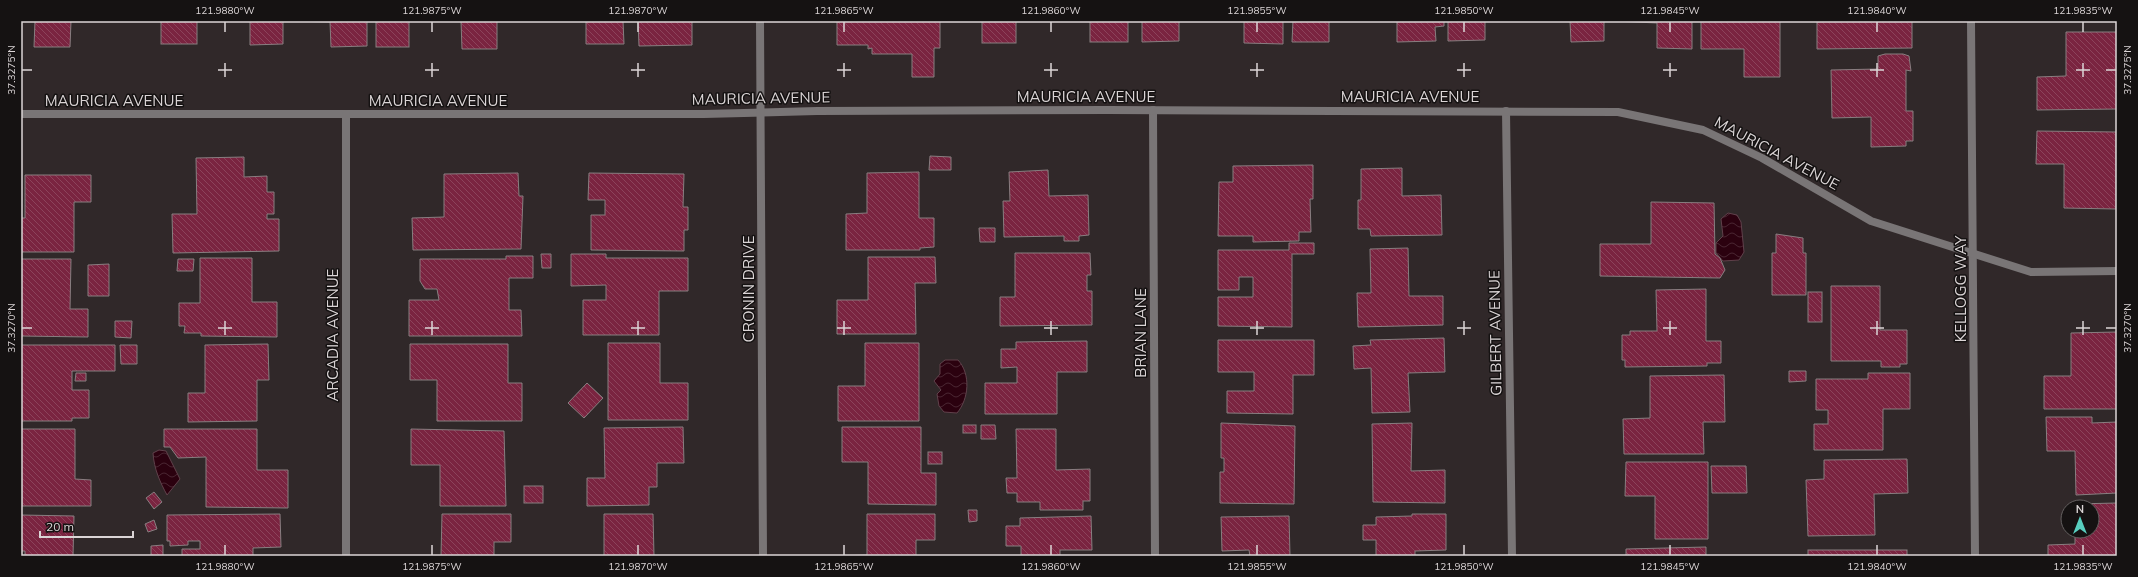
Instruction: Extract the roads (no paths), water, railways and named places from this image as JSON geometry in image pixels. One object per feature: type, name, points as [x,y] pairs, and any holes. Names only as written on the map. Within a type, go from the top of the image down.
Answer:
[{"type":"street","name":"CRONIN DRIVE","points":[[760,21],[763,556]]},
{"type":"street","name":"KELLOGG WAY","points":[[1971,21],[1974,254],[1975,556]]},
{"type":"street","name":"MAURICIA AVENUE","points":[[21,114],[1153,110],[1506,110],[1618,112],[1703,130],[1762,158],[1871,221],[1974,254],[2031,272],[2117,271]]},
{"type":"street","name":"BRIAN LANE","points":[[1153,110],[1155,556]]},
{"type":"street","name":"GILBERT AVENUE","points":[[1506,110],[1512,556]]},
{"type":"street","name":"ARCADIA AVENUE","points":[[346,114],[346,556]]},
{"type":"water","points":[[1728,213],[1737,215],[1741,222],[1744,252],[1739,260],[1723,261],[1716,253],[1716,243],[1723,236],[1721,219]]},
{"type":"water","points":[[945,360],[958,360],[967,379],[964,401],[957,413],[944,412],[939,406],[937,394],[941,390],[934,381],[940,374],[940,364]]},
{"type":"water","points":[[159,450],[166,451],[180,479],[167,495],[158,475],[154,459],[153,453]]}]
